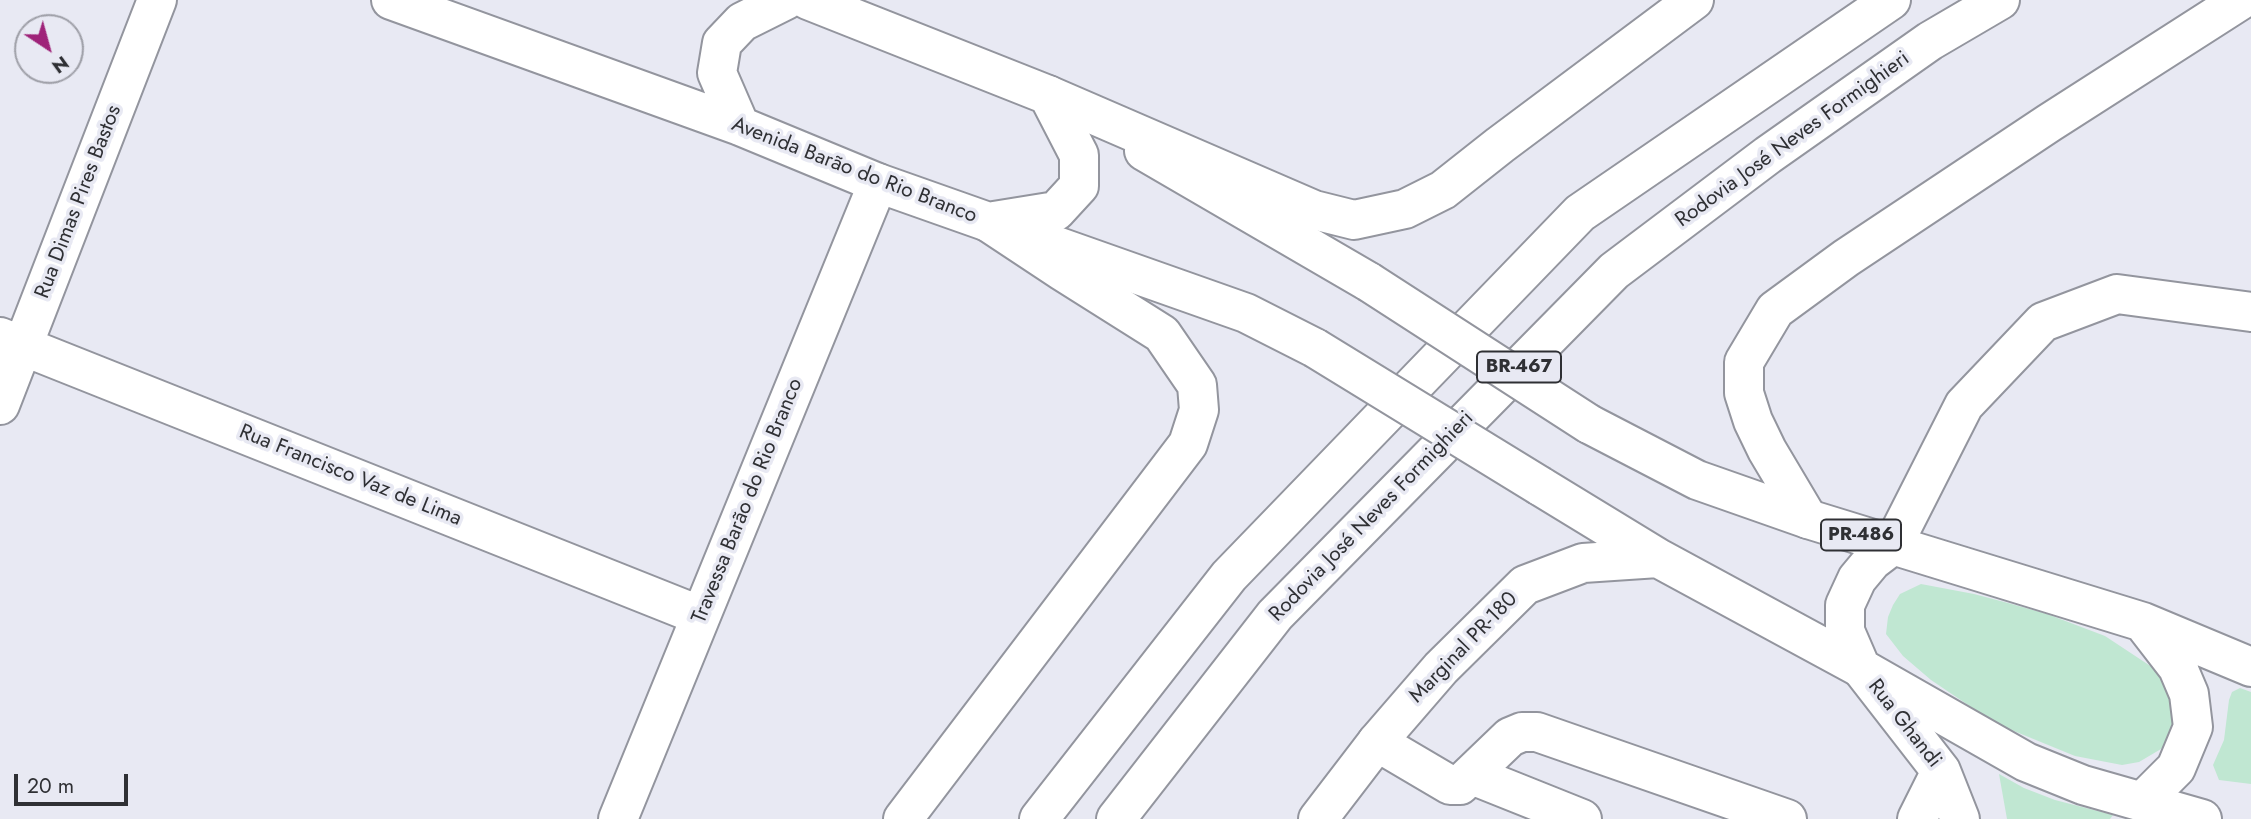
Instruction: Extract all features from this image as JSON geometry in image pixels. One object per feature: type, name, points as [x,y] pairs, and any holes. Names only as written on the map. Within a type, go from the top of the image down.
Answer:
[{"type":"main road","name":"Rua Dimas Pires Bastos","points":[[0,405],[12,341],[158,0]]},
{"type":"main road","name":"Avenida Barão do Rio Branco","points":[[391,0],[740,127],[878,183],[1246,313],[1315,348],[1658,558],[1861,668],[2026,762],[2135,810],[2202,819]]},
{"type":"main road","points":[[740,127],[717,74],[722,43],[742,22],[786,0]]},
{"type":"main road","points":[[808,0],[1048,95],[1314,210],[1354,220],[1405,209],[1443,190],[1694,0]]},
{"type":"main road","name":"BR-467","points":[[1039,819],[1228,576],[1580,213],[1891,0]]},
{"type":"main road","name":"Rodovia José Neves Formighieri","points":[[1116,819],[1275,615],[1614,271],[1768,156],[1919,49],[2000,0]]},
{"type":"main road","points":[[1808,519],[1767,450],[1753,421],[1744,393],[1745,362],[1775,310],[1846,258],[2038,130],[2241,0]]},
{"type":"main road","points":[[988,222],[1056,211],[1079,186],[1079,155],[1048,95]]},
{"type":"main road","name":"PR-486","points":[[1048,95],[1369,282],[1589,424],[1696,480],[1808,519],[2143,622],[2251,667]]},
{"type":"main road","name":"Travessa Barão do Rio Branco","points":[[618,819],[878,183]]},
{"type":"main road","points":[[903,819],[1188,444],[1199,410],[1197,384],[1162,334],[988,222]]},
{"type":"main road","points":[[1861,668],[1845,631],[1845,605],[1857,579],[1872,561],[1893,545],[1964,405],[2043,322],[2117,294],[2251,312]]},
{"type":"main road","name":"Rua Francisco Vaz de Lima","points":[[12,341],[701,616]]},
{"type":"main road","name":"Marginal PR-180","points":[[1318,819],[1377,742],[1441,668],[1525,585],[1583,563],[1658,558]]},
{"type":"main road","points":[[2135,810],[2176,768],[2193,727],[2189,694],[2178,668],[2143,622]]},
{"type":"main road","name":"Rua Ghandi","points":[[1861,668],[1941,771],[1960,819]]},
{"type":"main road","points":[[1377,742],[1450,785],[1460,785],[1510,737],[1522,732],[1537,732],[1787,819]]},
{"type":"main road","points":[[1917,819],[1941,771]]},
{"type":"main road","points":[[1472,775],[1582,819]]},
{"type":"green space","points":[[1921,584],[1974,594],[2047,614],[2105,636],[2161,673],[2177,692],[2177,729],[2161,749],[2139,762],[2122,765],[2075,756],[2009,729],[1980,713],[1931,680],[1903,656],[1886,634],[1888,617],[1900,594]]},
{"type":"green space","points":[[2240,688],[2251,692],[2251,784],[2219,780],[2213,765],[2224,740],[2229,700],[2232,692]]},
{"type":"green space","points":[[1999,774],[2024,788],[2055,800],[2113,815],[2110,819],[2007,819]]}]
